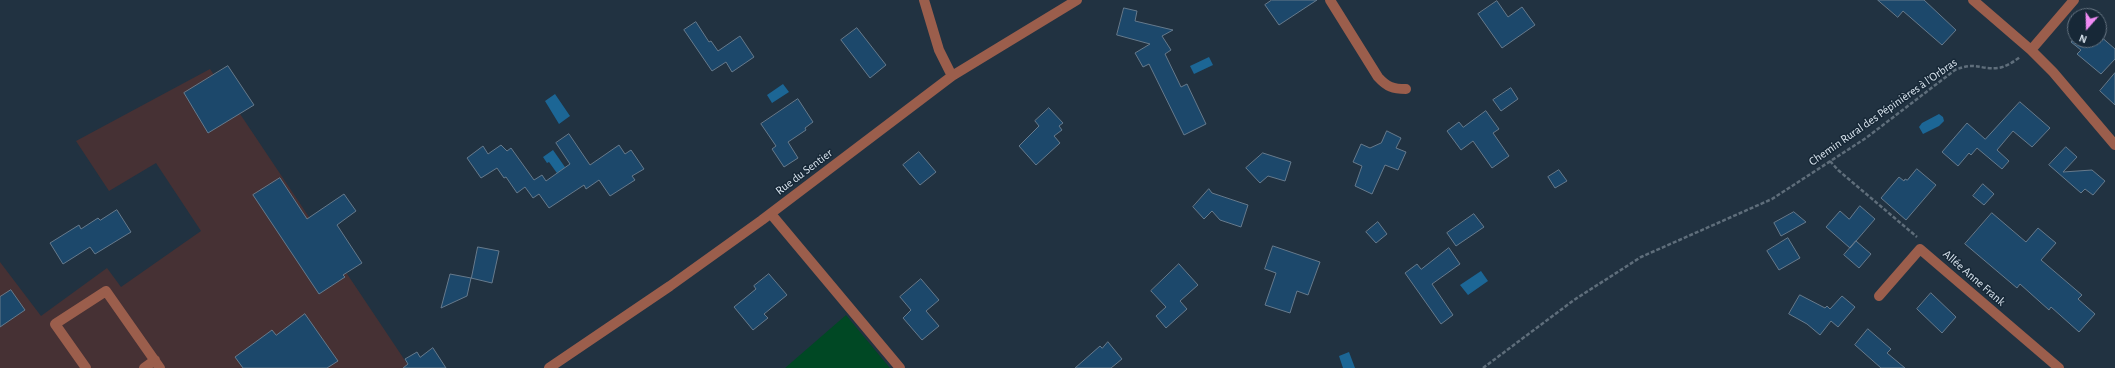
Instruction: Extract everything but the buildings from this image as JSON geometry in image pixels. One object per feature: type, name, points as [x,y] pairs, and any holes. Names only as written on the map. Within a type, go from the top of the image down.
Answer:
[{"type":"street","points":[[924,0],[939,50],[952,76]]},
{"type":"street","name":"Rue du Sentier","points":[[549,368],[670,286],[771,214],[952,76],[1077,0]]},
{"type":"street","points":[[1330,0],[1378,77],[1385,85],[1394,89],[1406,89]]},
{"type":"street","points":[[1973,0],[2031,50],[2053,72],[2115,144]]},
{"type":"street","points":[[2031,50],[2074,0]]},
{"type":"street","points":[[771,214],[900,368]]},
{"type":"street","points":[[1879,296],[1920,249]]},
{"type":"street","name":"Allée Anne Frank","points":[[1920,249],[2059,368]]},
{"type":"street","points":[[86,368],[56,324],[106,291],[157,364],[144,368]]},
{"type":"path","name":"Chemin Rural des Pépinières à l’Orbras","points":[[1483,368],[1574,300],[1641,257],[1772,199],[1866,138],[1955,70],[1967,65],[1999,68],[2008,65],[2031,50]]},
{"type":"path","points":[[1830,161],[1838,170],[1917,237],[1920,249]]},
{"type":"shaded area","points":[[210,69],[410,368],[0,368],[0,262],[41,316],[107,268],[121,287],[201,231],[156,163],[109,191],[76,141]]},
{"type":"green space","points":[[846,315],[890,368],[785,368]]},
{"type":"water","points":[[1209,57],[1213,65],[1194,74],[1190,66]]},
{"type":"water","points":[[783,84],[789,92],[772,103],[767,95]]},
{"type":"water","points":[[555,94],[570,116],[559,124],[545,101]]},
{"type":"water","points":[[1939,114],[1943,117],[1944,121],[1939,126],[1923,134],[1919,127],[1922,123]]},
{"type":"water","points":[[553,150],[567,170],[559,176],[549,162],[547,163],[543,157]]},
{"type":"water","points":[[1481,271],[1488,281],[1468,295],[1460,285]]},
{"type":"water","points":[[1349,352],[1355,368],[1343,368],[1339,356]]}]
